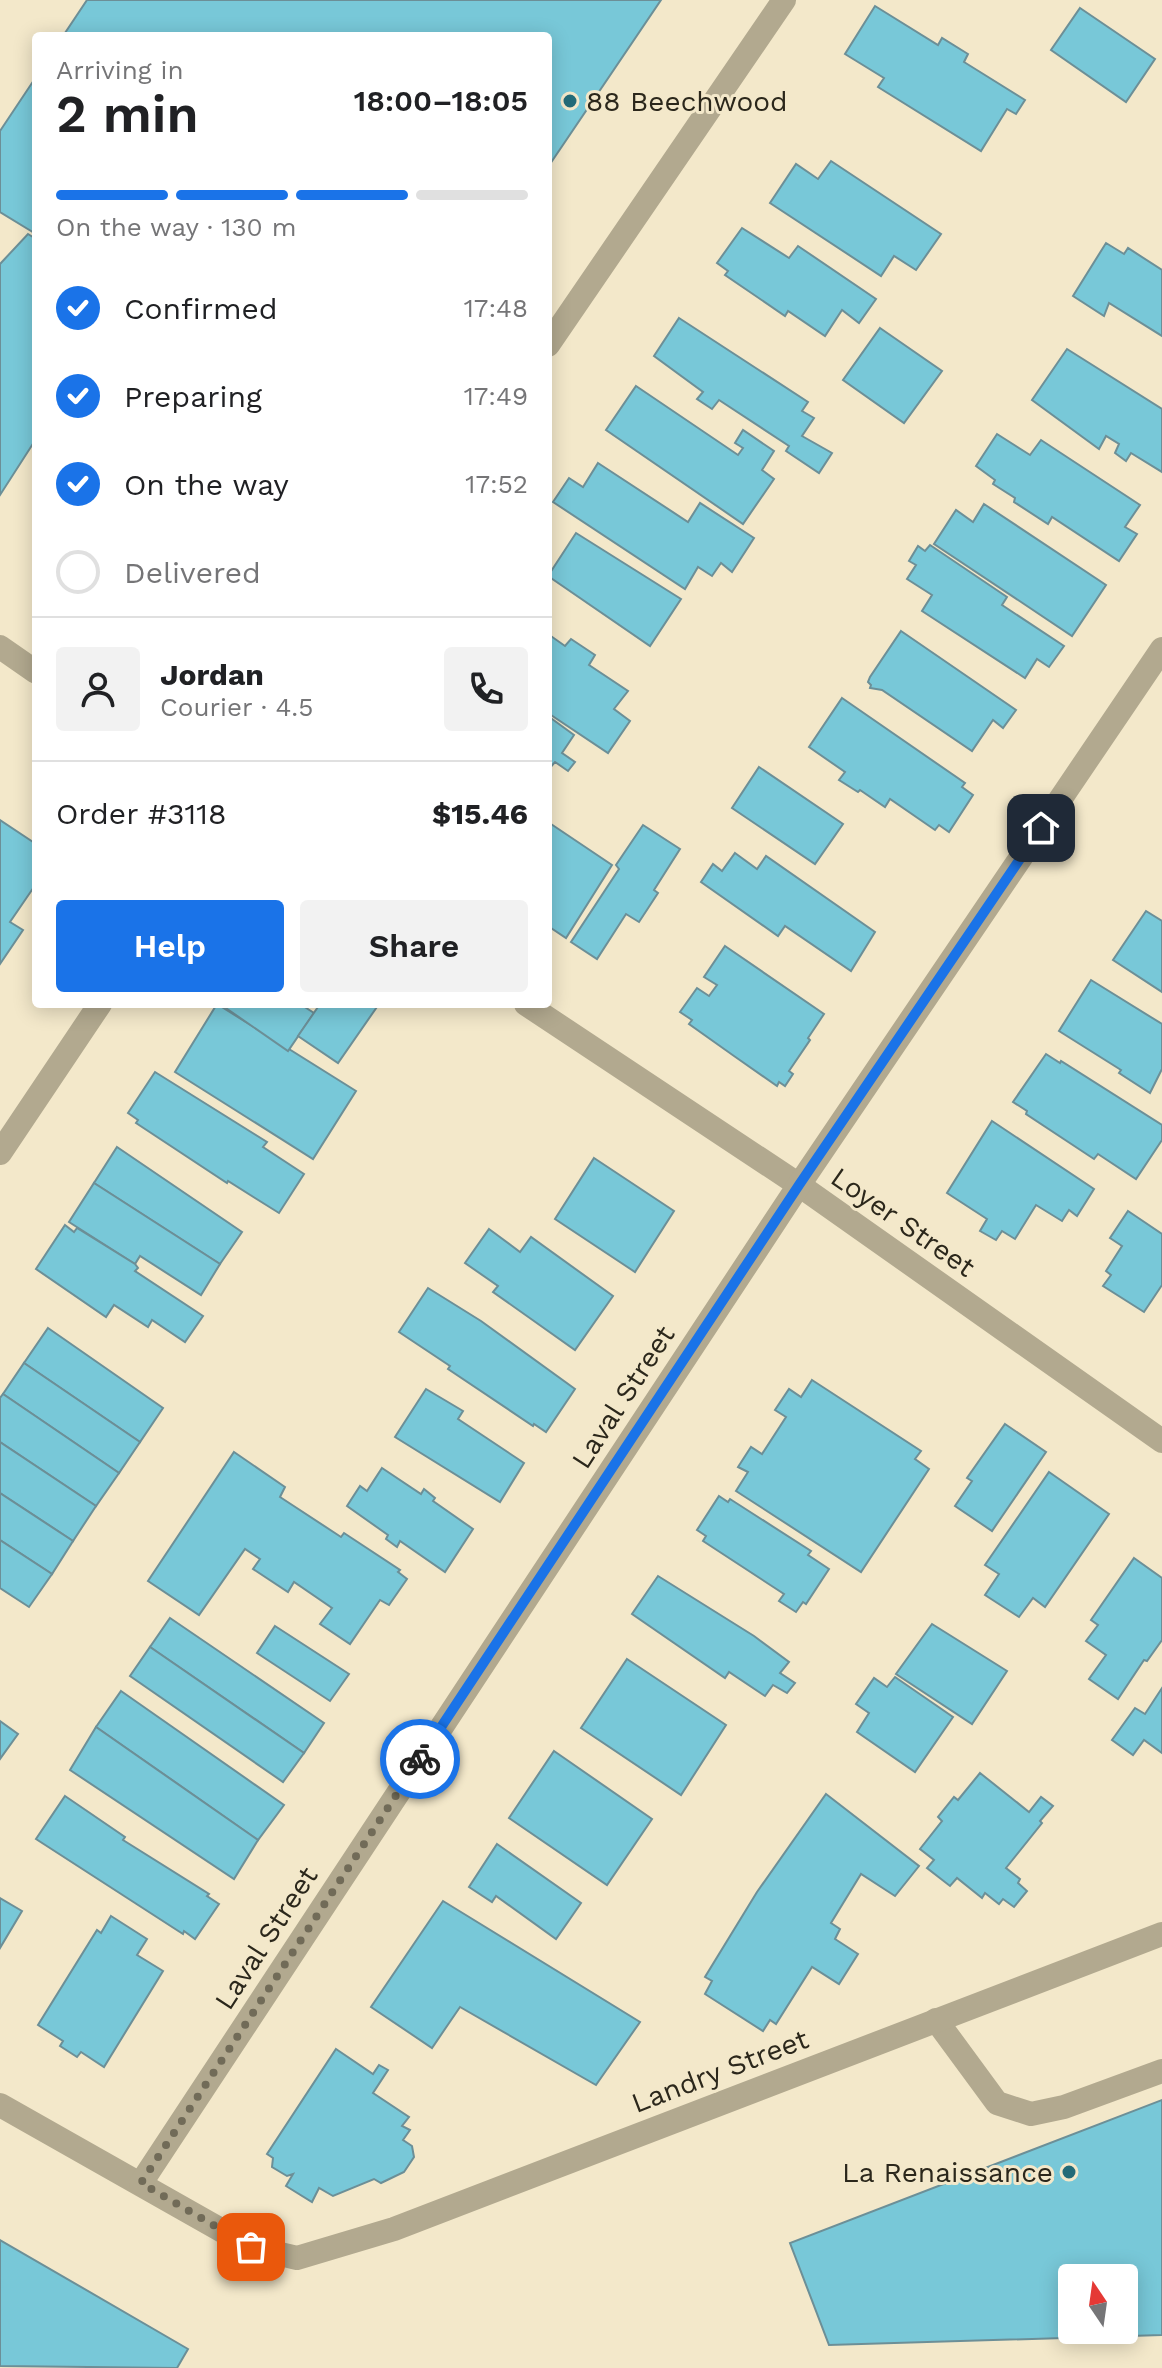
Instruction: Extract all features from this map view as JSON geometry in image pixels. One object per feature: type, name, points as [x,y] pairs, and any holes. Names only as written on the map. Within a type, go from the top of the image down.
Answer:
[{"type":"street","points":[[552,339],[784,0]]},
{"type":"street","points":[[0,647],[32,669]]},
{"type":"street","name":"Laval Street","points":[[141,2183],[799,1185],[1162,649]]},
{"type":"street","points":[[0,1153],[97,1008]]},
{"type":"street","name":"Loyer Street","points":[[532,1008],[799,1185],[1162,1441]]},
{"type":"street","name":"Landry Street","points":[[141,2183],[251,2247],[297,2258],[394,2229],[1162,1934]]},
{"type":"street","points":[[936,2020],[997,2103],[1031,2114],[1064,2107],[1162,2071]]},
{"type":"street","points":[[0,2105],[141,2183]]},
{"type":"building","name":"88 Beechwood","points":[[87,0],[661,0],[552,161],[552,32],[66,32]]},
{"type":"building","points":[[875,6],[938,45],[942,38],[968,54],[964,62],[1025,100],[1016,114],[1007,109],[981,151],[878,87],[884,78],[845,54]]},
{"type":"building","points":[[1080,8],[1155,59],[1126,102],[1051,50]]},
{"type":"building","points":[[32,83],[32,232],[0,212],[0,131]]},
{"type":"building","points":[[831,161],[941,234],[916,270],[894,256],[881,276],[770,203],[796,164],[818,179]]},
{"type":"building","points":[[742,228],[789,258],[798,246],[876,299],[859,323],[842,310],[825,336],[788,311],[785,316],[725,275],[728,271],[717,263]]},
{"type":"building","points":[[28,234],[32,236],[32,445],[0,495],[0,264]]},
{"type":"building","points":[[1106,243],[1124,254],[1128,248],[1162,270],[1162,336],[1109,303],[1104,316],[1073,296]]},
{"type":"building","points":[[679,318],[808,402],[802,411],[814,418],[802,436],[832,453],[819,473],[786,451],[789,446],[719,400],[712,409],[697,399],[703,392],[654,356]]},
{"type":"building","points":[[880,328],[942,371],[904,423],[843,380]]},
{"type":"building","points":[[1067,349],[1162,409],[1162,472],[1131,453],[1126,461],[1115,453],[1119,444],[1106,436],[1099,449],[1032,400]]},
{"type":"building","points":[[636,386],[738,455],[743,448],[735,443],[743,430],[774,451],[762,470],[774,479],[743,524],[606,430]]},
{"type":"building","points":[[997,434],[1030,455],[1041,440],[1140,505],[1125,527],[1137,534],[1119,561],[1052,517],[1048,524],[993,484],[995,480],[976,466]]},
{"type":"building","points":[[598,463],[688,522],[700,503],[754,538],[732,572],[721,563],[712,576],[698,567],[685,589],[553,502],[569,478],[583,487]]},
{"type":"building","points":[[984,504],[1106,585],[1072,636],[934,544],[956,510],[973,522]]},
{"type":"building","points":[[576,533],[681,599],[650,646],[552,579],[552,570]]},
{"type":"building","points":[[930,545],[1007,597],[1002,605],[1064,646],[1049,667],[1037,659],[1025,678],[922,611],[932,595],[907,579],[916,565],[909,561],[918,546],[925,551]]},
{"type":"building","points":[[901,631],[1016,710],[1003,728],[993,720],[972,751],[882,690],[870,688],[870,677]]},
{"type":"building","points":[[552,637],[565,646],[571,639],[595,655],[589,665],[628,691],[614,709],[630,721],[608,753],[552,716]]},
{"type":"building","points":[[842,698],[965,783],[962,787],[973,795],[949,832],[939,825],[935,830],[890,799],[885,807],[860,790],[858,792],[839,780],[845,772],[809,747]]},
{"type":"building","points":[[552,719],[574,735],[562,753],[575,762],[568,771],[555,762],[552,765]]},
{"type":"building","points":[[759,767],[843,824],[815,864],[732,808]]},
{"type":"building","points":[[0,820],[32,841],[32,890],[10,922],[23,930],[0,964]]},
{"type":"building","points":[[552,825],[612,865],[566,938],[552,929]]},
{"type":"building","points":[[643,825],[680,849],[654,890],[658,893],[639,922],[626,914],[597,959],[571,942],[619,869],[616,865]]},
{"type":"building","points":[[735,853],[757,869],[766,856],[875,932],[851,971],[785,926],[778,936],[701,882],[713,864],[722,871]]},
{"type":"building","points":[[1146,911],[1162,921],[1162,992],[1113,960]]},
{"type":"building","points":[[725,946],[824,1014],[789,1071],[793,1074],[785,1086],[779,1082],[777,1086],[734,1056],[689,1024],[692,1020],[680,1012],[697,988],[709,996],[717,985],[704,977]]},
{"type":"building","points":[[1091,980],[1162,1024],[1162,1069],[1150,1093],[1119,1073],[1121,1070],[1059,1031]]},
{"type":"building","points":[[215,1008],[223,1008],[356,1091],[313,1159],[175,1072]]},
{"type":"building","points":[[226,1008],[306,1008],[314,1013],[288,1051]]},
{"type":"building","points":[[317,1008],[376,1008],[338,1063],[298,1036]]},
{"type":"building","points":[[1046,1054],[1162,1125],[1162,1140],[1136,1179],[1098,1154],[1094,1159],[1013,1102]]},
{"type":"building","points":[[155,1072],[267,1142],[263,1147],[304,1174],[279,1213],[136,1123],[138,1120],[128,1113]]},
{"type":"building","points":[[992,1121],[1094,1189],[1077,1216],[1069,1210],[1062,1221],[1036,1205],[1015,1239],[1002,1231],[996,1240],[980,1231],[987,1219],[947,1193]]},
{"type":"building","points":[[117,1147],[242,1232],[220,1264],[94,1183]]},
{"type":"building","points":[[594,1158],[674,1211],[635,1272],[555,1219]]},
{"type":"building","points":[[94,1183],[220,1264],[201,1295],[140,1256],[135,1264],[69,1222]]},
{"type":"building","points":[[1128,1211],[1162,1234],[1162,1285],[1144,1312],[1103,1286],[1111,1275],[1106,1271],[1122,1246],[1110,1238]]},
{"type":"building","points":[[65,1225],[74,1232],[77,1228],[135,1264],[138,1268],[135,1271],[203,1316],[185,1342],[152,1320],[148,1327],[114,1305],[106,1317],[36,1269]]},
{"type":"building","points":[[489,1229],[520,1252],[531,1237],[613,1296],[575,1350],[493,1292],[498,1286],[465,1263]]},
{"type":"building","points":[[428,1288],[481,1321],[575,1389],[546,1432],[448,1369],[450,1366],[399,1332]]},
{"type":"building","points":[[48,1328],[163,1408],[140,1442],[24,1363]]},
{"type":"building","points":[[24,1363],[140,1442],[119,1473],[3,1394]]},
{"type":"building","points":[[812,1380],[921,1451],[915,1459],[929,1469],[861,1572],[736,1491],[748,1472],[738,1467],[751,1447],[762,1454],[786,1417],[775,1410],[789,1389],[801,1397]]},
{"type":"building","points":[[426,1389],[463,1411],[458,1419],[524,1463],[500,1502],[395,1437]]},
{"type":"building","points":[[3,1394],[119,1473],[96,1506],[0,1442],[0,1398]]},
{"type":"building","points":[[1005,1424],[1046,1452],[992,1531],[955,1506],[972,1481],[967,1478]]},
{"type":"building","points":[[0,1442],[96,1506],[73,1541],[0,1493]]},
{"type":"building","points":[[234,1452],[285,1487],[280,1497],[341,1537],[344,1533],[400,1570],[398,1572],[407,1579],[389,1605],[380,1600],[350,1644],[320,1624],[332,1608],[294,1582],[288,1592],[253,1569],[260,1559],[245,1549],[199,1615],[148,1581]]},
{"type":"building","points":[[382,1468],[421,1494],[424,1489],[435,1498],[433,1501],[473,1529],[445,1572],[400,1541],[397,1547],[386,1539],[388,1535],[347,1506],[360,1486],[367,1491]]},
{"type":"building","points":[[1049,1472],[1109,1514],[1045,1607],[1033,1598],[1019,1617],[985,1595],[999,1574],[985,1565]]},
{"type":"building","points":[[0,1493],[73,1541],[52,1574],[0,1540]]},
{"type":"building","points":[[719,1496],[728,1502],[730,1499],[811,1551],[808,1555],[829,1569],[806,1604],[803,1602],[796,1612],[779,1601],[784,1594],[703,1541],[706,1536],[697,1530]]},
{"type":"building","points":[[0,1540],[52,1574],[29,1607],[0,1588]]},
{"type":"building","points":[[1134,1558],[1162,1578],[1162,1640],[1147,1661],[1144,1660],[1118,1699],[1089,1679],[1106,1655],[1086,1641],[1098,1625],[1091,1620]]},
{"type":"building","points":[[658,1576],[754,1636],[789,1662],[780,1673],[795,1683],[787,1693],[773,1685],[765,1696],[729,1672],[725,1678],[632,1614]]},
{"type":"building","points":[[170,1618],[324,1723],[304,1753],[150,1647]]},
{"type":"building","points":[[932,1624],[1007,1671],[972,1724],[896,1674]]},
{"type":"building","points":[[275,1626],[349,1674],[330,1701],[257,1653]]},
{"type":"building","points":[[150,1647],[304,1753],[283,1782],[130,1676]]},
{"type":"building","points":[[627,1659],[726,1725],[681,1795],[581,1728]]},
{"type":"building","points":[[895,1677],[953,1717],[915,1772],[857,1732],[869,1713],[856,1704],[874,1678],[887,1687]]},
{"type":"building","points":[[1162,1688],[1162,1753],[1144,1740],[1133,1755],[1112,1740],[1135,1708],[1145,1714]]},
{"type":"building","points":[[121,1691],[284,1805],[258,1840],[96,1727]]},
{"type":"building","points":[[0,1721],[18,1734],[0,1759]]},
{"type":"building","points":[[96,1727],[258,1840],[234,1879],[70,1770]]},
{"type":"building","points":[[554,1751],[652,1819],[607,1885],[509,1818]]},
{"type":"building","points":[[980,1773],[1029,1812],[1041,1797],[1053,1806],[1006,1868],[1020,1879],[1018,1883],[1027,1891],[1014,1907],[1003,1899],[999,1904],[985,1893],[982,1898],[957,1878],[950,1886],[927,1868],[934,1860],[920,1849],[942,1821],[938,1817],[954,1797],[958,1800]]},
{"type":"building","points":[[826,1794],[919,1866],[895,1896],[861,1874],[831,1923],[840,1929],[835,1939],[858,1954],[839,1984],[812,1967],[776,2024],[770,2020],[763,2031],[705,1994],[712,1981],[705,1977],[757,1892]]},
{"type":"building","points":[[65,1796],[125,1837],[123,1840],[209,1894],[207,1896],[219,1904],[195,1939],[36,1839]]},
{"type":"building","points":[[497,1844],[581,1903],[556,1939],[496,1896],[492,1902],[469,1887]]},
{"type":"building","points":[[0,1898],[22,1911],[0,1948]]},
{"type":"building","points":[[443,1901],[640,2022],[596,2085],[460,2007],[432,2048],[371,2007]]},
{"type":"building","points":[[111,1916],[147,1939],[137,1955],[163,1971],[104,2067],[81,2052],[77,2057],[60,2046],[63,2041],[38,2025],[97,1930],[101,1933]]},
{"type":"building","points":[[336,2049],[373,2074],[379,2065],[388,2070],[373,2093],[409,2117],[402,2126],[410,2130],[403,2140],[412,2146],[414,2157],[404,2172],[381,2183],[374,2179],[333,2196],[319,2188],[312,2202],[286,2186],[293,2174],[287,2176],[272,2167],[273,2158],[267,2154]]},
{"type":"building","name":"La Renaissance","points":[[1162,2100],[1162,2335],[1138,2336],[1138,2264],[1058,2264],[1058,2338],[829,2345],[790,2243]]},
{"type":"building","points":[[0,2240],[188,2349],[177,2368],[0,2366]]},
{"type":"way so far","points":[[251,2247],[141,2183],[420,1759]]},
{"type":"place","name":"88 Beechwood","points":[[570,101]]},
{"type":"place","name":"La Renaissance","points":[[1069,2172]]},
{"type":"route","points":[[420,1759],[799,1185],[1041,828]]}]
